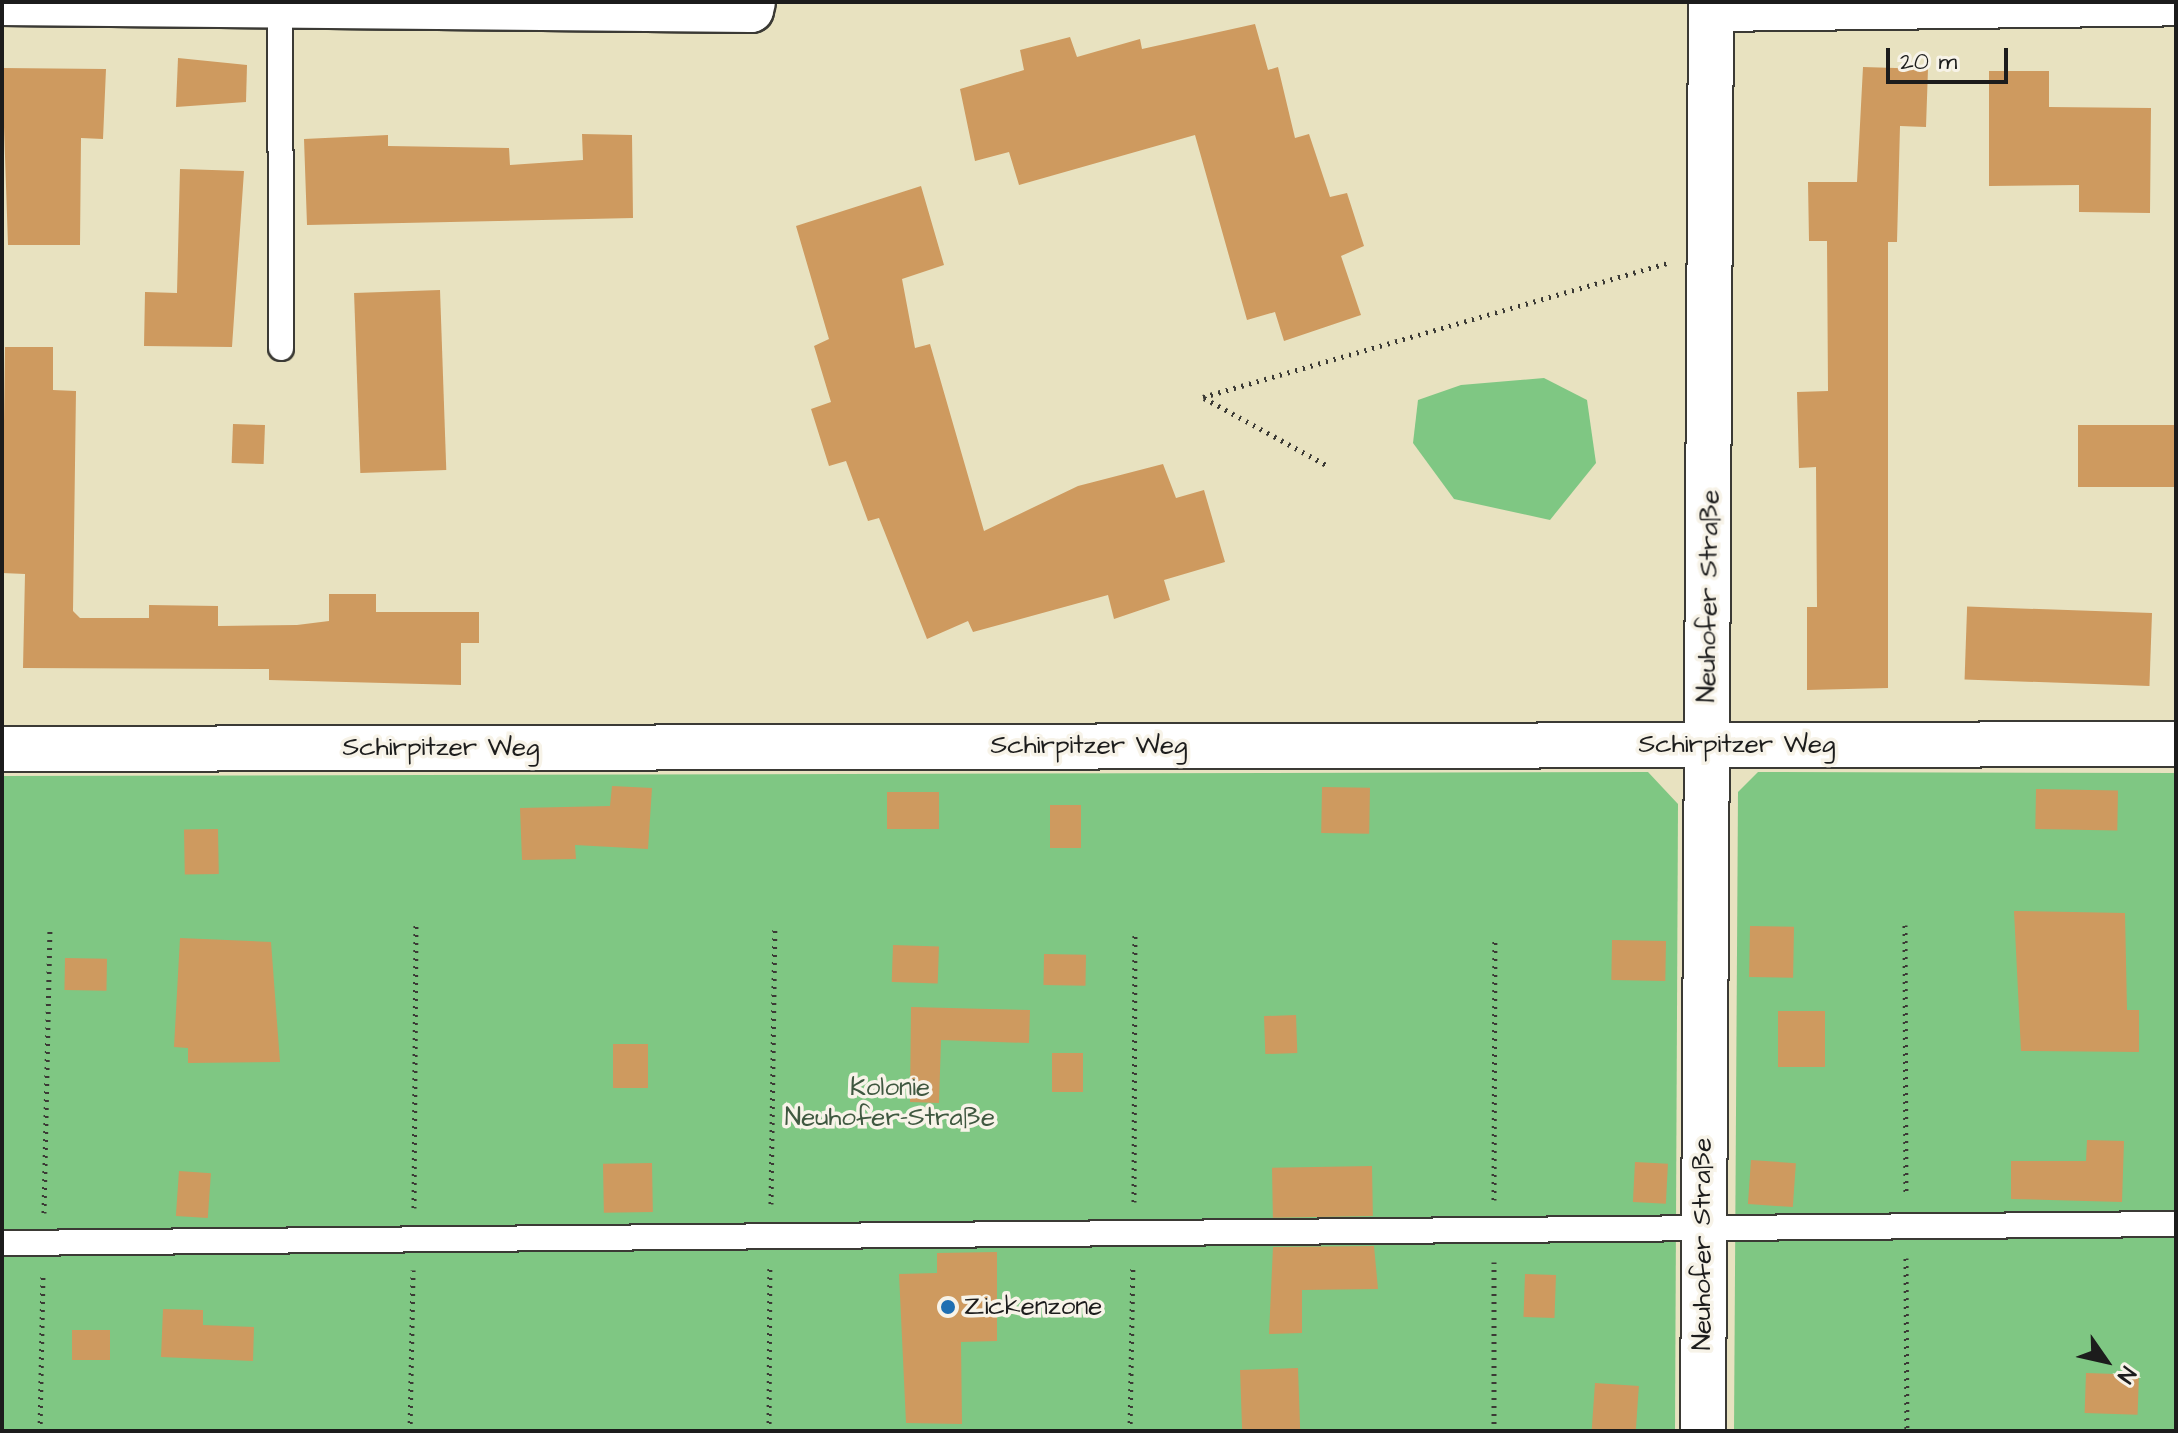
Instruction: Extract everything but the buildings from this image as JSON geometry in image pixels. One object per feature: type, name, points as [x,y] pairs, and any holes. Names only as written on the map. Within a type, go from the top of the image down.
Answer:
[{"type":"street","points":[[2,3],[751,10],[753,2]]},
{"type":"street","points":[[1712,5],[2176,3]]},
{"type":"street","name":"Neuhofer Straße","points":[[1703,1431],[1707,745],[1714,255],[1712,5]]},
{"type":"street","name":"Schirpitzer Weg","points":[[2,749],[2176,744]]},
{"type":"lane","points":[[280,4],[281,348]]},
{"type":"lane","points":[[2,1243],[2176,1224]]},
{"type":"path","points":[[1328,466],[1203,397],[1686,257],[1714,255]]},
{"type":"path","points":[[410,1431],[416,921]]},
{"type":"path","points":[[1905,925],[1907,1431]]},
{"type":"path","points":[[769,1431],[775,929]]},
{"type":"path","points":[[40,1431],[50,930]]},
{"type":"path","points":[[1130,1431],[1135,935]]},
{"type":"path","points":[[1494,1431],[1495,941]]},
{"type":"green space","points":[[1544,378],[1587,400],[1596,463],[1550,520],[1454,499],[1413,443],[1418,400],[1461,385]]},
{"type":"green space","name":"Kolonie Neuhofer-Straße","points":[[1648,772],[1678,804],[1675,1431],[2,1431],[2,776]]},
{"type":"green space","points":[[1758,772],[2176,773],[2176,1431],[1734,1431],[1738,792]]},
{"type":"place","name":"Zickenzone","points":[[948,1307]]}]
